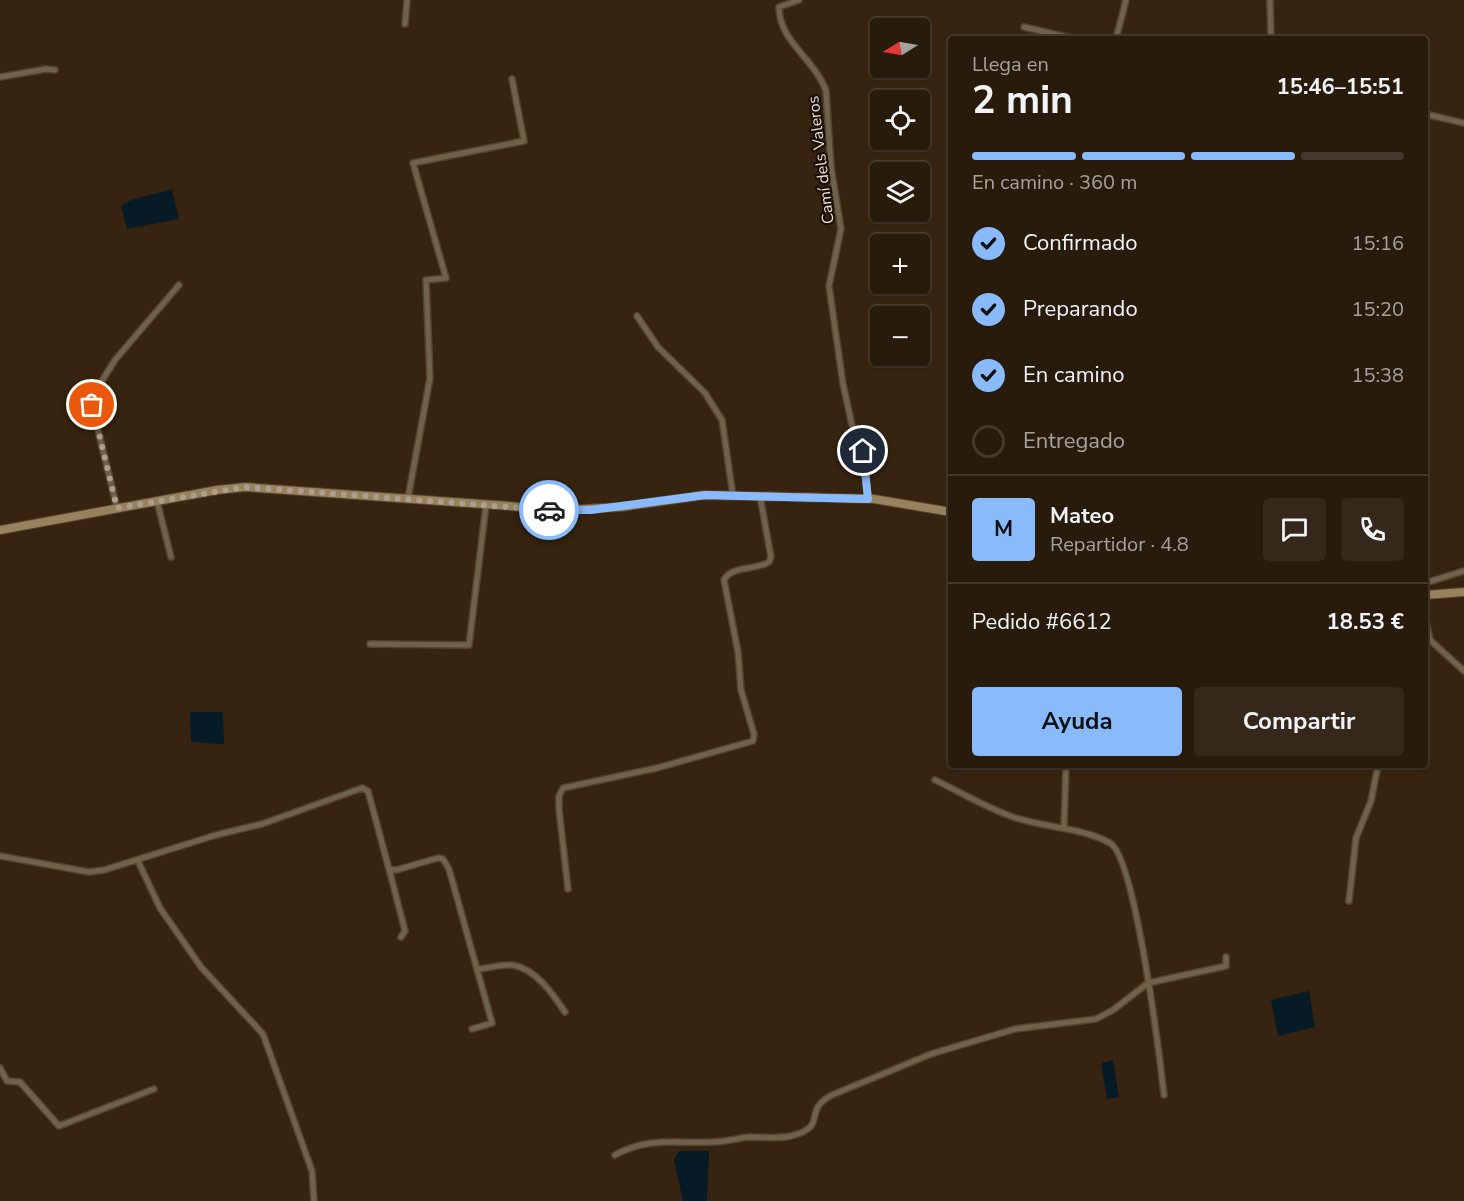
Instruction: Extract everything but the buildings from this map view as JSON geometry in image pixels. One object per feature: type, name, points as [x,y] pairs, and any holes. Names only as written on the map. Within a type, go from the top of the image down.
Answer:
[{"type":"main road","points":[[0,530],[245,487],[486,505],[591,510],[679,497],[733,495],[868,499],[948,512]]},
{"type":"main road","points":[[1428,595],[1464,592]]},
{"type":"street","points":[[405,24],[407,0]]},
{"type":"street","name":"Camí dels Valeros","points":[[799,0],[779,7],[782,30],[822,80],[826,91],[831,167],[842,229],[829,286],[843,384],[852,425],[863,451],[868,499]]},
{"type":"street","points":[[1117,36],[1125,0]]},
{"type":"street","points":[[1270,0],[1271,36]]},
{"type":"street","points":[[1024,27],[1062,36]]},
{"type":"street","points":[[0,77],[45,69],[55,70]]},
{"type":"street","points":[[408,498],[430,378],[426,280],[446,278],[413,163],[525,141],[512,79]]},
{"type":"street","points":[[1428,115],[1464,123]]},
{"type":"street","points":[[117,508],[92,405],[98,387],[115,360],[179,285]]},
{"type":"street","points":[[637,316],[658,347],[705,393],[722,420],[733,495]]},
{"type":"street","points":[[568,889],[559,809],[559,796],[563,788],[668,765],[753,741],[754,734],[741,690],[738,652],[724,580],[727,574],[733,571],[769,562],[771,557],[760,496]]},
{"type":"street","points":[[157,501],[171,557]]},
{"type":"street","points":[[370,644],[469,645],[486,505]]},
{"type":"street","points":[[1428,582],[1464,571]]},
{"type":"street","points":[[1428,630],[1430,640],[1464,671]]},
{"type":"street","points":[[1064,828],[1066,768]]},
{"type":"street","points":[[1349,901],[1356,838],[1371,801],[1377,768]]},
{"type":"street","points":[[935,780],[1013,817],[1064,828],[1112,844],[1119,851],[1136,907],[1164,1095]]},
{"type":"street","points":[[0,856],[89,872],[138,861],[216,835],[299,812],[362,788],[368,790],[374,809],[405,931],[401,937]]},
{"type":"street","points":[[389,869],[396,870],[438,858],[443,859],[449,869],[479,969],[492,1023],[472,1029]]},
{"type":"street","points":[[138,861],[160,908],[201,967],[263,1034],[312,1171],[314,1201]]},
{"type":"street","points":[[615,1155],[648,1142],[716,1142],[745,1137],[789,1136],[810,1129],[814,1124],[815,1108],[820,1101],[931,1054],[1015,1029],[1096,1019],[1113,1010],[1148,983],[1226,966],[1226,957]]},
{"type":"street","points":[[479,969],[511,965],[524,968],[550,991],[564,1012]]},
{"type":"street","points":[[0,1068],[7,1081],[20,1082],[60,1126],[154,1089]]},
{"type":"water","points":[[172,189],[179,219],[127,229],[121,206],[131,200]]},
{"type":"water","points":[[190,712],[223,712],[224,744],[191,742]]},
{"type":"water","points":[[1309,991],[1315,1027],[1278,1036],[1271,1000]]},
{"type":"water","points":[[1113,1060],[1119,1097],[1107,1099],[1101,1063]]},
{"type":"water","points":[[679,1151],[709,1151],[707,1201],[683,1201],[674,1160]]},
{"type":"way so far","points":[[92,405],[117,508],[217,490],[258,487],[549,510]]},
{"type":"route","points":[[549,510],[591,510],[705,495],[868,499],[867,472],[863,451]]}]
